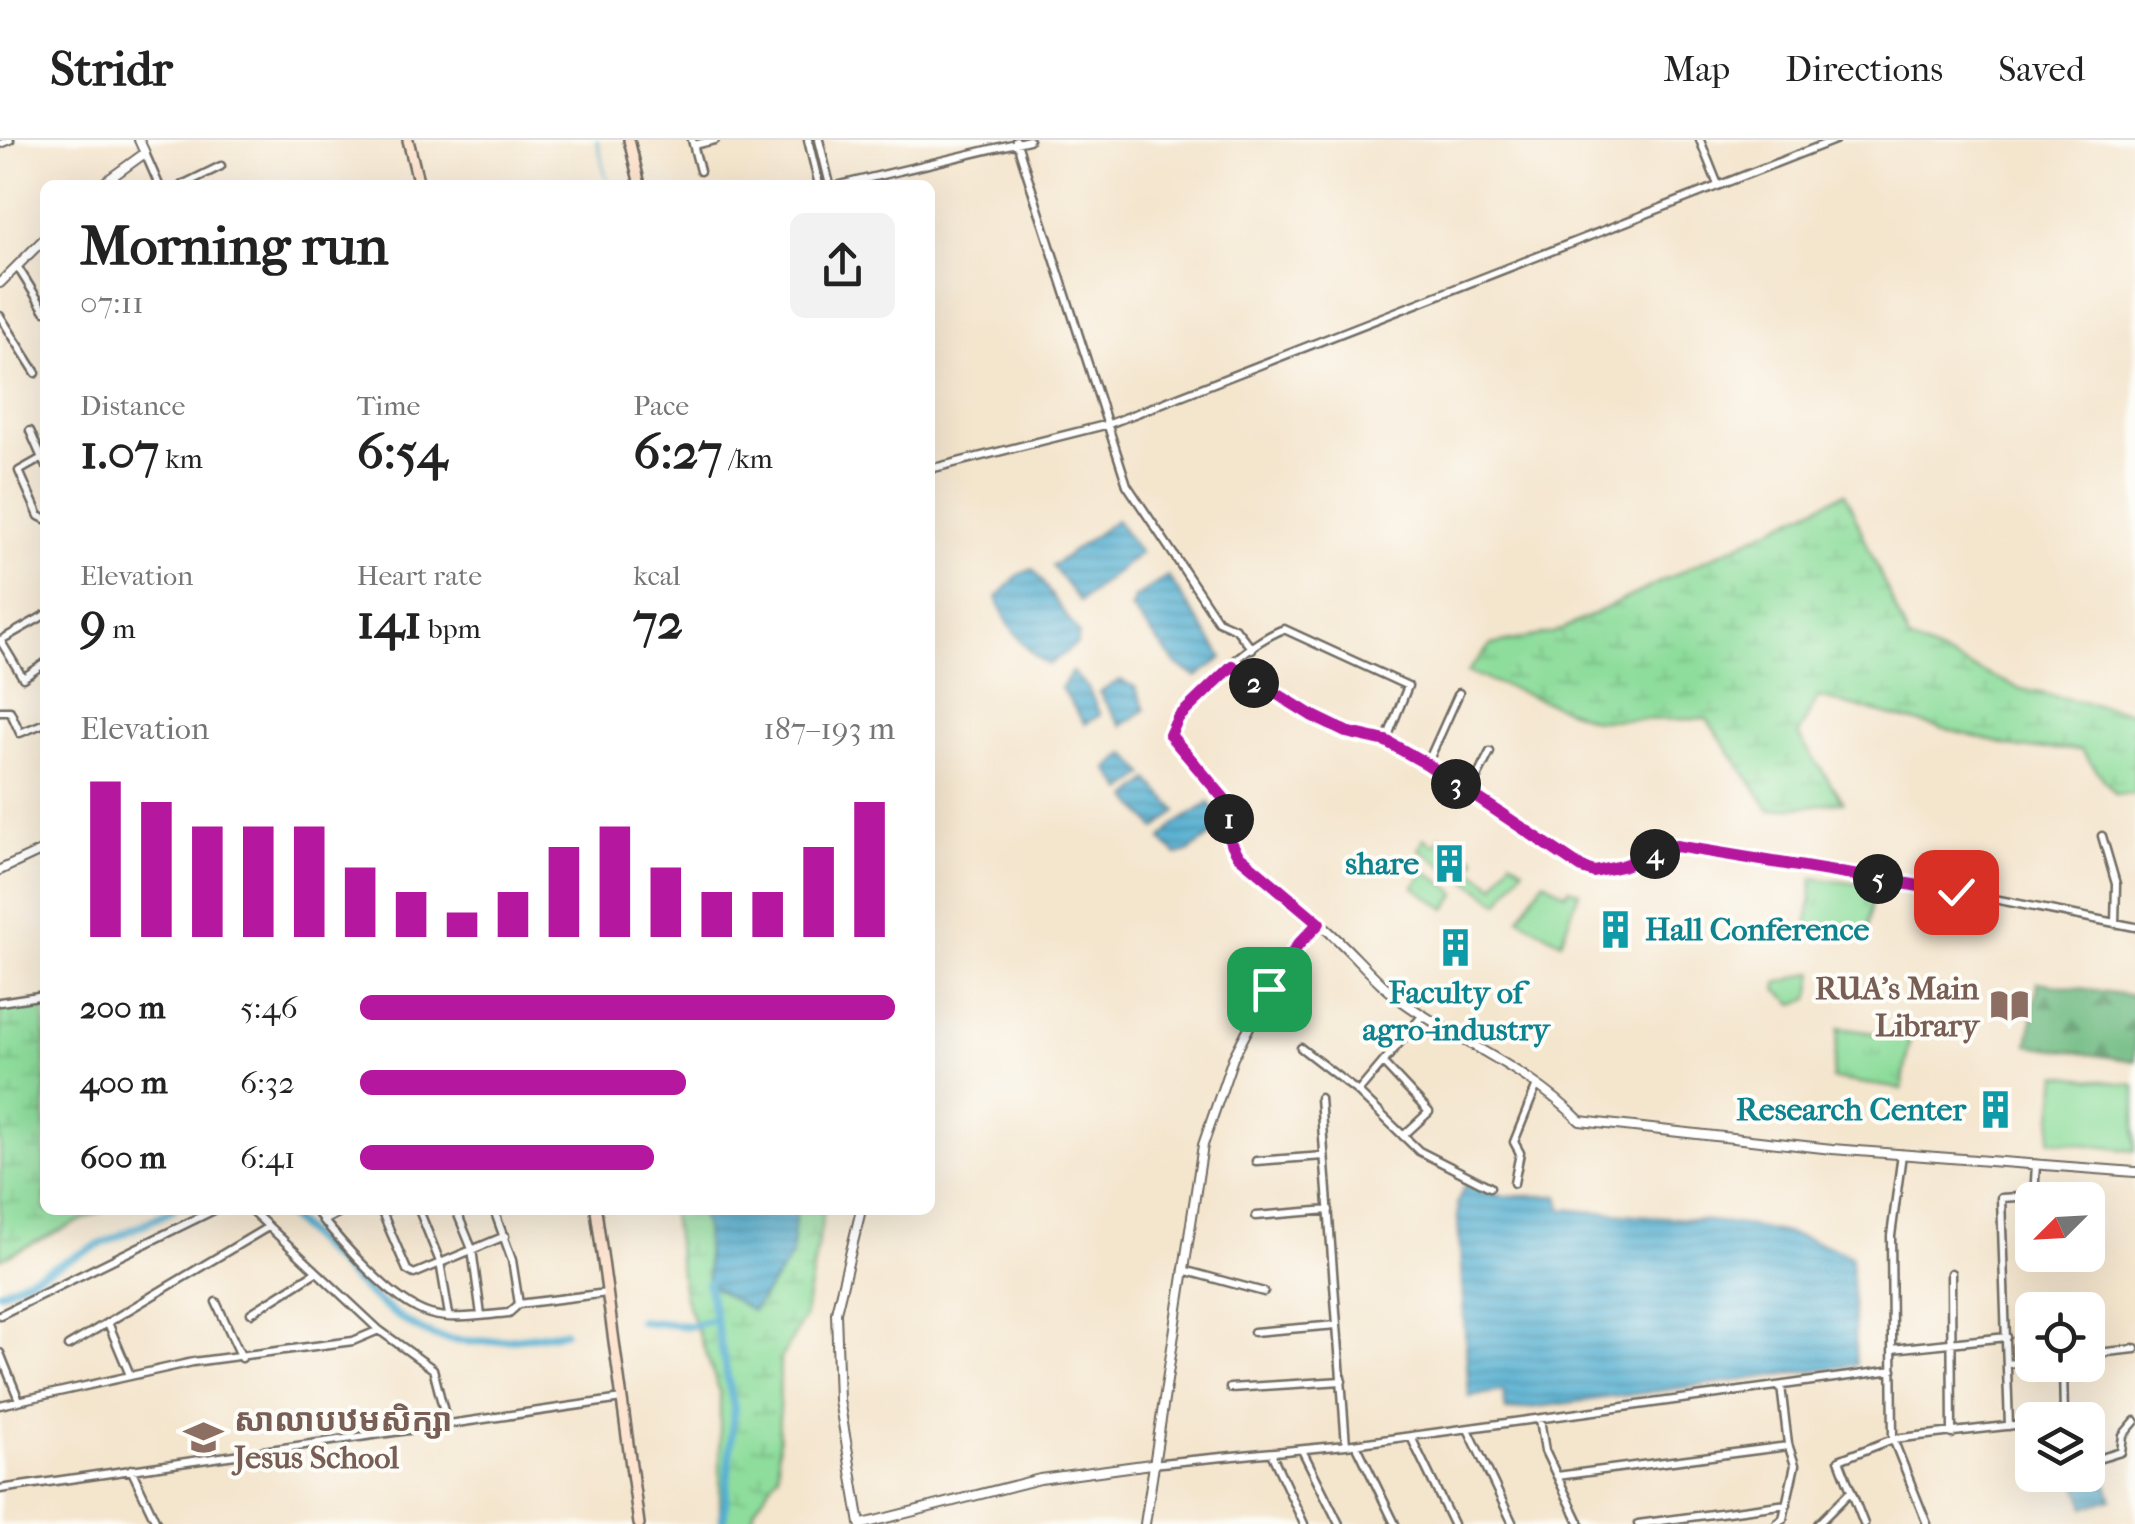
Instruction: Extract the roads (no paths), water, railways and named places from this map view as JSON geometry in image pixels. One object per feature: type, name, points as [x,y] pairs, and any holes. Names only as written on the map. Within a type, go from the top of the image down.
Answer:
[{"type":"main road","points":[[408,140],[418,180]]},
{"type":"main road","points":[[629,140],[639,180]]},
{"type":"main road","points":[[597,1215],[639,1524]]},
{"type":"street","points":[[0,144],[10,140]]},
{"type":"street","points":[[139,140],[157,180]]},
{"type":"street","points":[[700,171],[693,142],[715,140]]},
{"type":"street","points":[[808,140],[818,180]]},
{"type":"street","points":[[819,140],[829,180]]},
{"type":"street","points":[[861,180],[1029,140]]},
{"type":"street","points":[[1700,140],[1718,186]]},
{"type":"street","points":[[935,468],[1109,424],[1835,140]]},
{"type":"street","points":[[1017,142],[1128,485],[1218,621],[1236,629],[1252,649]]},
{"type":"street","points":[[108,180],[145,152]]},
{"type":"street","points":[[813,160],[823,158]]},
{"type":"street","points":[[192,180],[221,166]]},
{"type":"street","points":[[0,283],[40,244]]},
{"type":"street","points":[[18,266],[40,303]]},
{"type":"street","points":[[0,316],[36,372]]},
{"type":"street","points":[[30,432],[40,453]]},
{"type":"street","points":[[40,463],[19,471],[40,516]]},
{"type":"street","points":[[40,618],[0,641],[22,678],[40,666]]},
{"type":"street","points":[[1386,741],[1408,686],[1288,629],[1252,649],[1232,666],[1178,718],[1170,735],[1226,801],[1230,840],[1238,855],[1319,923],[1375,980],[1422,1016],[1466,1037],[1537,1085],[1580,1121],[1902,1154],[2135,1172]]},
{"type":"street","points":[[1232,666],[1311,715],[1346,732],[1386,741],[1427,764],[1582,868],[1594,872],[1676,846],[1914,883],[2135,927]]},
{"type":"street","points":[[1427,764],[1460,693]]},
{"type":"street","points":[[0,711],[10,711],[20,733],[40,725]]},
{"type":"street","points":[[1469,793],[1490,752]]},
{"type":"street","points":[[2102,836],[2116,884],[2115,924]]},
{"type":"street","points":[[1,868],[40,851]]},
{"type":"street","points":[[1145,1524],[1151,1464],[1203,1145],[1233,1058],[1269,989],[1298,945],[1319,923]]},
{"type":"street","points":[[0,1002],[40,997]]},
{"type":"street","points":[[1358,1092],[1422,1016]]},
{"type":"street","points":[[1301,1048],[1441,1164],[1490,1187]]},
{"type":"street","points":[[1384,1064],[1428,1112],[1404,1136]]},
{"type":"street","points":[[1514,1183],[1520,1153],[1514,1142],[1537,1085]]},
{"type":"street","points":[[1320,1098],[1346,1446]]},
{"type":"street","points":[[1902,1154],[1891,1236],[1893,1440],[1927,1524]]},
{"type":"street","points":[[1256,1160],[1324,1156]]},
{"type":"street","points":[[2035,1182],[2036,1164]]},
{"type":"street","points":[[2009,1426],[2001,1198],[2015,1198]]},
{"type":"street","points":[[1256,1216],[1329,1210]]},
{"type":"street","points":[[0,1315],[204,1215]]},
{"type":"street","points":[[256,1215],[379,1330],[434,1369],[447,1423]]},
{"type":"street","points":[[319,1215],[404,1300],[430,1314],[508,1313],[519,1304],[607,1293]]},
{"type":"street","points":[[323,1220],[334,1215]]},
{"type":"street","points":[[383,1215],[407,1270],[414,1274],[505,1236]]},
{"type":"street","points":[[420,1215],[440,1262],[448,1315]]},
{"type":"street","points":[[458,1215],[472,1249],[481,1315]]},
{"type":"street","points":[[496,1215],[505,1236],[519,1304]]},
{"type":"street","points":[[860,1215],[836,1312],[839,1400],[862,1524],[1040,1479],[1151,1464],[1346,1446],[1892,1370]]},
{"type":"street","points":[[68,1346],[268,1227]]},
{"type":"street","points":[[1183,1270],[1264,1292]]},
{"type":"street","points":[[250,1313],[316,1272]]},
{"type":"street","points":[[1950,1273],[1952,1434]]},
{"type":"street","points":[[216,1302],[242,1358]]},
{"type":"street","points":[[109,1325],[130,1375]]},
{"type":"street","points":[[1254,1332],[1337,1325]]},
{"type":"street","points":[[0,1405],[130,1375],[352,1341],[379,1330]]},
{"type":"street","points":[[1892,1349],[2007,1338]]},
{"type":"street","points":[[2105,1352],[2135,1348]]},
{"type":"street","points":[[0,1353],[19,1400]]},
{"type":"street","points":[[2008,1364],[2015,1363]]},
{"type":"street","points":[[1230,1388],[1342,1381]]},
{"type":"street","points":[[1776,1524],[1783,1519],[1795,1465],[1788,1446],[1781,1386]]},
{"type":"street","points":[[0,1489],[622,1399]]},
{"type":"street","points":[[1540,1419],[1545,1451],[1580,1524]]},
{"type":"street","points":[[2105,1457],[2121,1452],[2123,1435],[2135,1421]]},
{"type":"street","points":[[1864,1524],[1839,1460],[1893,1440],[2015,1425]]},
{"type":"street","points":[[1468,1429],[1513,1524]]},
{"type":"street","points":[[1411,1436],[1453,1524]]},
{"type":"street","points":[[1356,1444],[1395,1524]]},
{"type":"street","points":[[1557,1476],[1788,1446]]},
{"type":"street","points":[[1302,1450],[1339,1524]]},
{"type":"street","points":[[1272,1452],[1304,1524]]},
{"type":"street","points":[[132,1469],[157,1524]]},
{"type":"street","points":[[1818,1524],[1851,1490]]},
{"type":"street","points":[[1638,1524],[1787,1504]]},
{"type":"water","points":[[1116,520],[1140,553],[1080,602],[1052,566]]},
{"type":"water","points":[[1033,569],[1079,634],[1077,644],[1048,665],[1017,636],[997,597],[1020,574]]},
{"type":"water","points":[[1168,576],[1223,658],[1196,677],[1176,664],[1131,608],[1135,598]]},
{"type":"water","points":[[1072,672],[1088,688],[1100,715],[1085,724],[1061,688]]},
{"type":"water","points":[[1120,680],[1135,687],[1145,710],[1121,726],[1099,693]]},
{"type":"water","points":[[1126,753],[1145,774],[1124,791],[1108,769]]},
{"type":"water","points":[[1149,780],[1177,811],[1156,829],[1129,798]]},
{"type":"water","points":[[1209,803],[1226,825],[1188,852],[1177,855],[1161,840],[1174,825]]},
{"type":"water","points":[[1465,1185],[1503,1196],[1559,1196],[1562,1209],[1747,1226],[1818,1243],[1851,1256],[1856,1365],[1506,1411],[1503,1391],[1469,1397],[1457,1203]]},
{"type":"water","points":[[701,1215],[795,1215],[791,1258],[752,1311],[708,1284]]},
{"type":"water","points":[[2105,1479],[2112,1499],[2085,1507],[2080,1492],[2105,1492]]},
{"type":"waterway","points":[[597,140],[607,180]]},
{"type":"waterway","points":[[0,1292],[162,1215]]},
{"type":"waterway","points":[[287,1215],[381,1304],[426,1332],[476,1342],[564,1332]]},
{"type":"waterway","points":[[708,1284],[734,1408],[723,1524]]},
{"type":"waterway","points":[[640,1321],[689,1326],[712,1320]]},
{"type":"place","name":"share","points":[[1449,863]]},
{"type":"place","name":"Hall Conference","points":[[1615,929]]},
{"type":"place","name":"Faculty of agro-industry","points":[[1456,947]]},
{"type":"place","name":"RUA's Main Library","points":[[2009,1006]]},
{"type":"place","name":"Research Center","points":[[1996,1109]]},
{"type":"place","name":"សាលាបឋមសិក្សា Jesus School","points":[[204,1438]]}]
